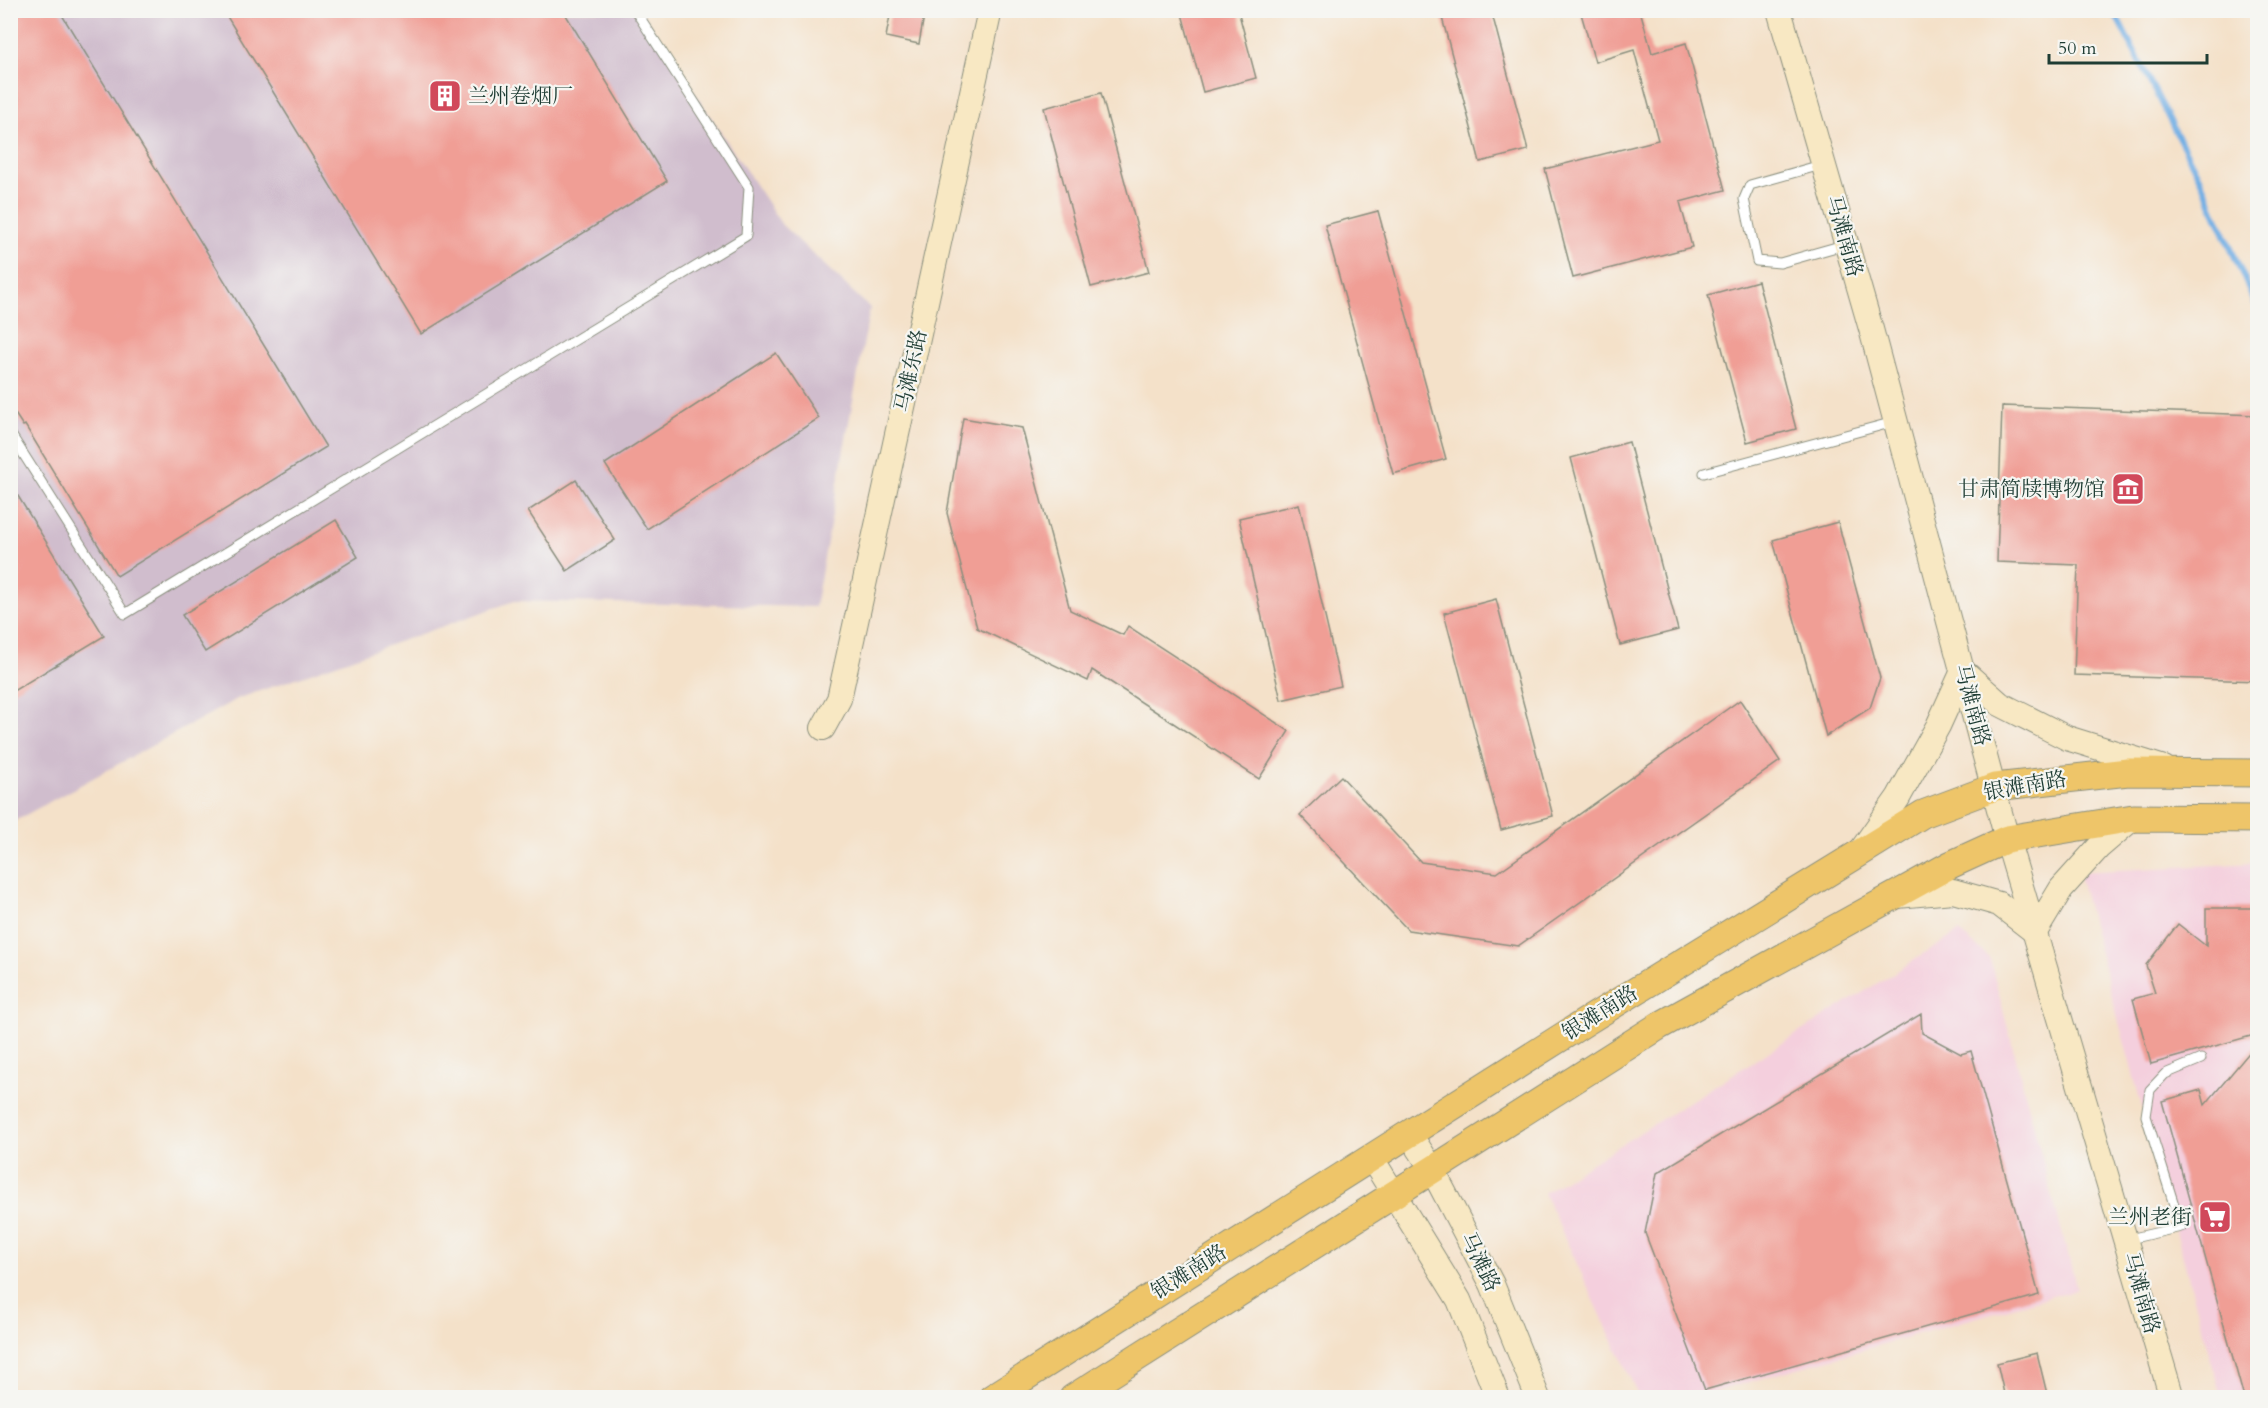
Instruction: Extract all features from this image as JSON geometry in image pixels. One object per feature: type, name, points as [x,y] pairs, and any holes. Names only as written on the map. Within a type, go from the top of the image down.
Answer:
[{"type":"main road","name":"马滩东路","points":[[823,728],[838,699],[990,10]]},
{"type":"main road","name":"马滩南路","points":[[1779,10],[1896,422],[2007,839],[2172,1398]]},
{"type":"main road","points":[[1858,854],[1898,798],[1938,726],[1963,670],[2001,704],[2067,738],[2178,772]]},
{"type":"main road","name":"银滩南路","points":[[992,1398],[1409,1133],[1923,814],[1995,787],[2128,772],[2258,773]]},
{"type":"main road","points":[[1894,896],[1953,891],[1999,904],[2035,932],[2061,889],[2098,848],[2133,818]]},
{"type":"main road","name":"银滩南路","points":[[1073,1398],[1659,1026],[1950,865],[2007,839],[2133,818],[2258,819]]},
{"type":"main road","name":"马滩路","points":[[1409,1133],[1432,1169],[1492,1284],[1538,1398]]},
{"type":"main road","name":"马滩路","points":[[1371,1157],[1459,1300],[1498,1398]]},
{"type":"lane","points":[[10,433],[125,614],[746,236],[749,187],[635,10]]},
{"type":"lane","points":[[1824,164],[1750,185],[1744,199],[1757,261],[1780,263],[1847,244]]},
{"type":"lane","points":[[1704,473],[1896,422]]},
{"type":"lane","points":[[2125,1240],[2181,1227],[2146,1116],[2150,1090],[2165,1074],[2201,1059]]},
{"type":"shaded area","points":[[11,11],[641,11],[782,225],[870,308],[815,607],[514,601],[237,699],[11,823]]},
{"type":"shaded area","name":"兰州老街","points":[[2257,863],[2257,1397],[2221,1397],[2078,872]]},
{"type":"shaded area","points":[[1959,932],[1989,957],[2077,1289],[1696,1397],[1639,1397],[1544,1193]]},
{"type":"building","points":[[10,10],[59,10],[326,447],[117,576],[25,425],[23,426],[10,406]]},
{"type":"building","name":"兰州卷烟厂","points":[[223,10],[563,10],[667,181],[421,334]]},
{"type":"building","points":[[891,10],[925,10],[919,44],[886,37]]},
{"type":"building","points":[[1181,10],[1238,10],[1256,78],[1203,92]]},
{"type":"building","points":[[1440,10],[1491,10],[1528,150],[1480,162]]},
{"type":"building","points":[[1580,10],[1640,10],[1652,53],[1686,43],[1725,190],[1680,202],[1692,247],[1573,278],[1545,169],[1658,140],[1634,50],[1595,62]]},
{"type":"building","points":[[1101,93],[1149,272],[1091,287],[1044,108]]},
{"type":"building","points":[[1378,211],[1446,459],[1393,474],[1325,225]]},
{"type":"building","points":[[1758,281],[1796,429],[1747,442],[1708,295]]},
{"type":"building","points":[[776,353],[819,418],[647,529],[605,464]]},
{"type":"building","name":"甘肃简牍博物馆","points":[[2002,406],[2258,415],[2258,681],[2074,675],[2078,565],[1997,562]]},
{"type":"building","points":[[963,418],[1022,428],[1070,610],[1123,635],[1128,626],[1289,731],[1259,779],[1092,670],[1088,681],[977,628],[947,513]]},
{"type":"building","points":[[1629,442],[1678,630],[1620,645],[1571,458]]},
{"type":"building","points":[[576,480],[615,540],[567,571],[528,511]]},
{"type":"building","points":[[10,483],[104,636],[10,693]]},
{"type":"building","points":[[1299,504],[1341,686],[1281,700],[1239,518]]},
{"type":"building","points":[[336,520],[358,557],[205,652],[182,615]]},
{"type":"building","points":[[1838,522],[1880,678],[1870,708],[1826,736],[1773,540]]},
{"type":"building","points":[[1496,599],[1553,816],[1501,830],[1444,613]]},
{"type":"building","points":[[1740,700],[1780,761],[1518,946],[1408,930],[1300,815],[1341,776],[1421,862],[1497,873]]},
{"type":"building","points":[[2206,908],[2258,908],[2258,1034],[2151,1064],[2133,999],[2155,993],[2146,965],[2178,924],[2206,946]]},
{"type":"building","points":[[1921,1014],[1922,1033],[1961,1054],[1971,1051],[2039,1295],[1705,1390],[1645,1233],[1657,1173]]},
{"type":"building","points":[[2258,1042],[2258,1266],[2250,1267],[2258,1295],[2258,1398],[2244,1398],[2162,1101],[2201,1090],[2205,1105]]},
{"type":"building","points":[[2037,1353],[2048,1398],[2005,1398],[1997,1363]]},
{"type":"waterway","points":[[2113,10],[2203,185],[2256,305]]},
{"type":"place","name":"兰州卷烟厂","points":[[445,96]]},
{"type":"place","name":"甘肃简牍博物馆","points":[[2128,489]]},
{"type":"place","name":"兰州老街","points":[[2215,1217]]}]
